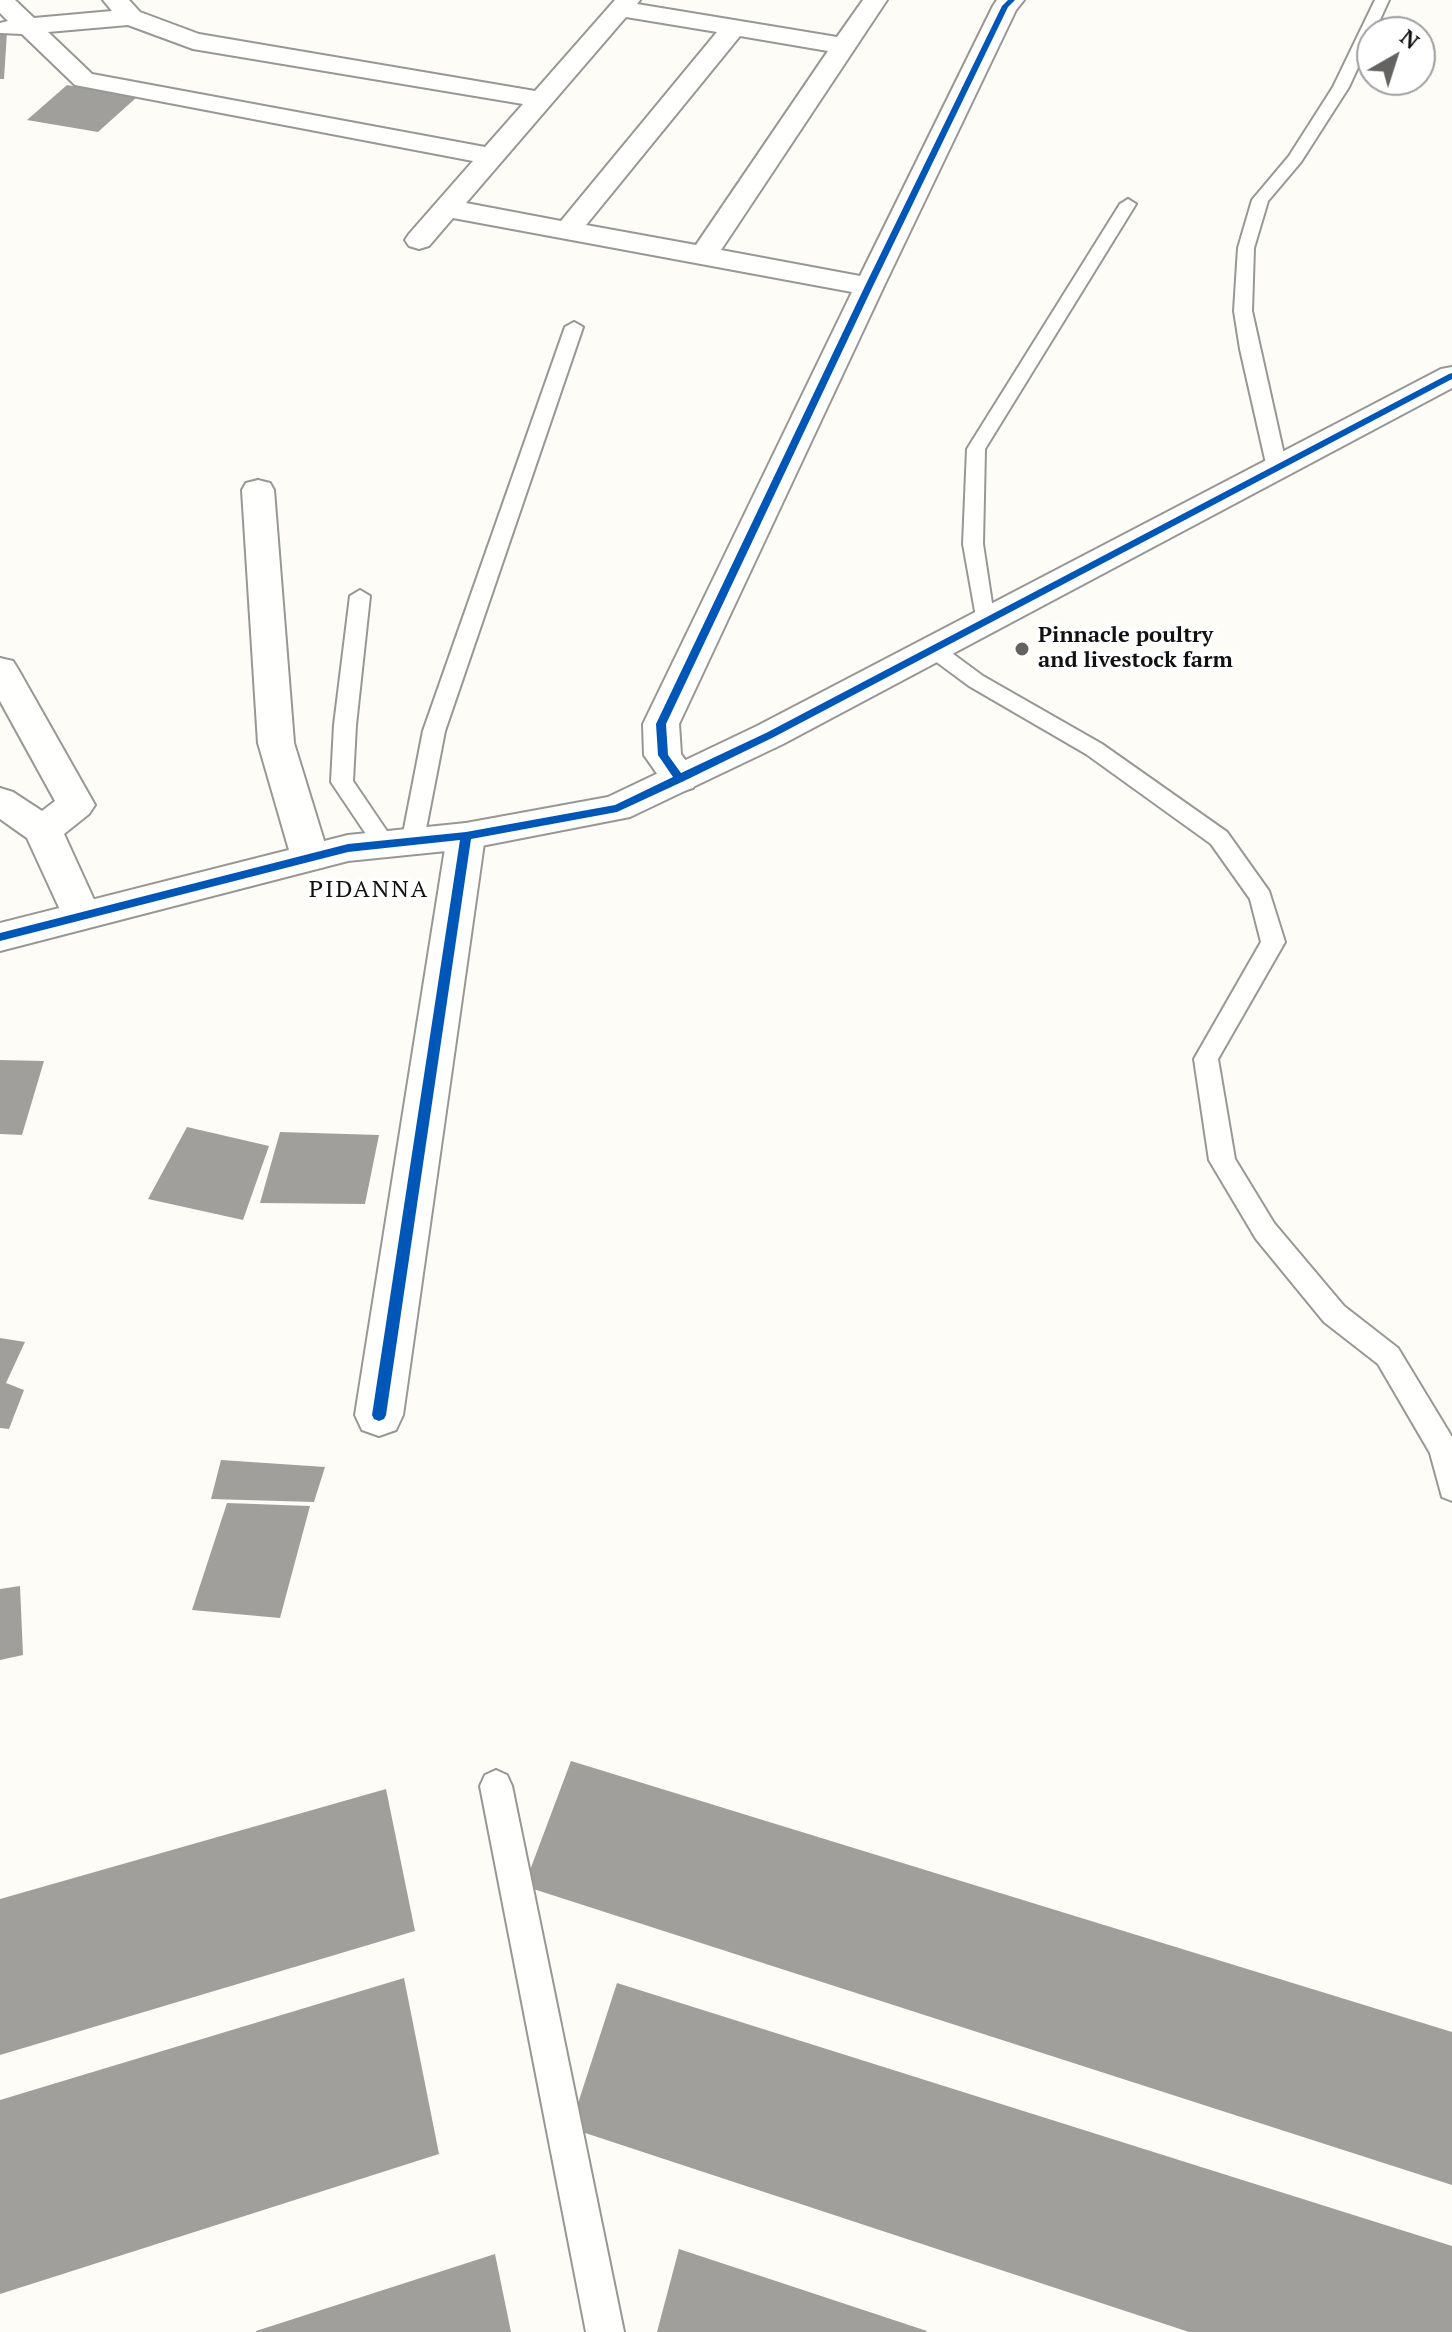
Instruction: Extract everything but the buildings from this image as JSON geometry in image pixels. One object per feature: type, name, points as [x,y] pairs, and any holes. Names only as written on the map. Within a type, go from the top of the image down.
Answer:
[{"type":"street","points":[[1,0],[84,80],[493,157]]},
{"type":"street","points":[[703,256],[875,0]]},
{"type":"street","points":[[680,779],[663,755],[661,724],[869,286],[999,3]]},
{"type":"street","points":[[419,240],[624,4],[845,46]]},
{"type":"street","points":[[0,28],[123,8],[193,41],[543,100]]},
{"type":"street","points":[[567,231],[734,27]]},
{"type":"street","points":[[446,208],[869,286]]},
{"type":"street","points":[[1,936],[348,848],[466,836],[617,808],[934,650],[1452,376]]},
{"type":"street","points":[[258,490],[276,743],[310,857]]},
{"type":"street","points":[[0,669],[76,805],[43,830]]},
{"type":"street","points":[[0,801],[43,830],[81,915]]},
{"type":"street","points":[[379,1415],[466,836]]},
{"type":"lane","points":[[1277,468],[1243,311],[1246,248],[1260,200],[1295,159],[1341,87],[1382,0]]},
{"type":"lane","points":[[985,623],[973,544],[976,449],[1128,204]]},
{"type":"lane","points":[[360,596],[345,725],[342,782],[399,841],[574,327]]},
{"type":"lane","points":[[934,650],[976,681],[1094,749],[1219,838],[1261,897],[1273,942],[1206,1059],[1222,1160],[1265,1231],[1334,1314],[1388,1356],[1444,1450],[1452,1488]]},
{"type":"lane","points":[[496,1786],[605,2332]]},
{"type":"cycle path","points":[[680,779],[663,755],[661,724],[869,286],[1005,6],[1012,0]]},
{"type":"cycle path","points":[[0,937],[348,848],[466,836],[617,808],[770,735],[1452,376]]},
{"type":"cycle path","points":[[379,1415],[466,836]]},
{"type":"place","name":"Pinnacle poultry and livestock farm","points":[[1022,649]]},
{"type":"district","name":"PIDANNA","points":[[369,890]]}]
